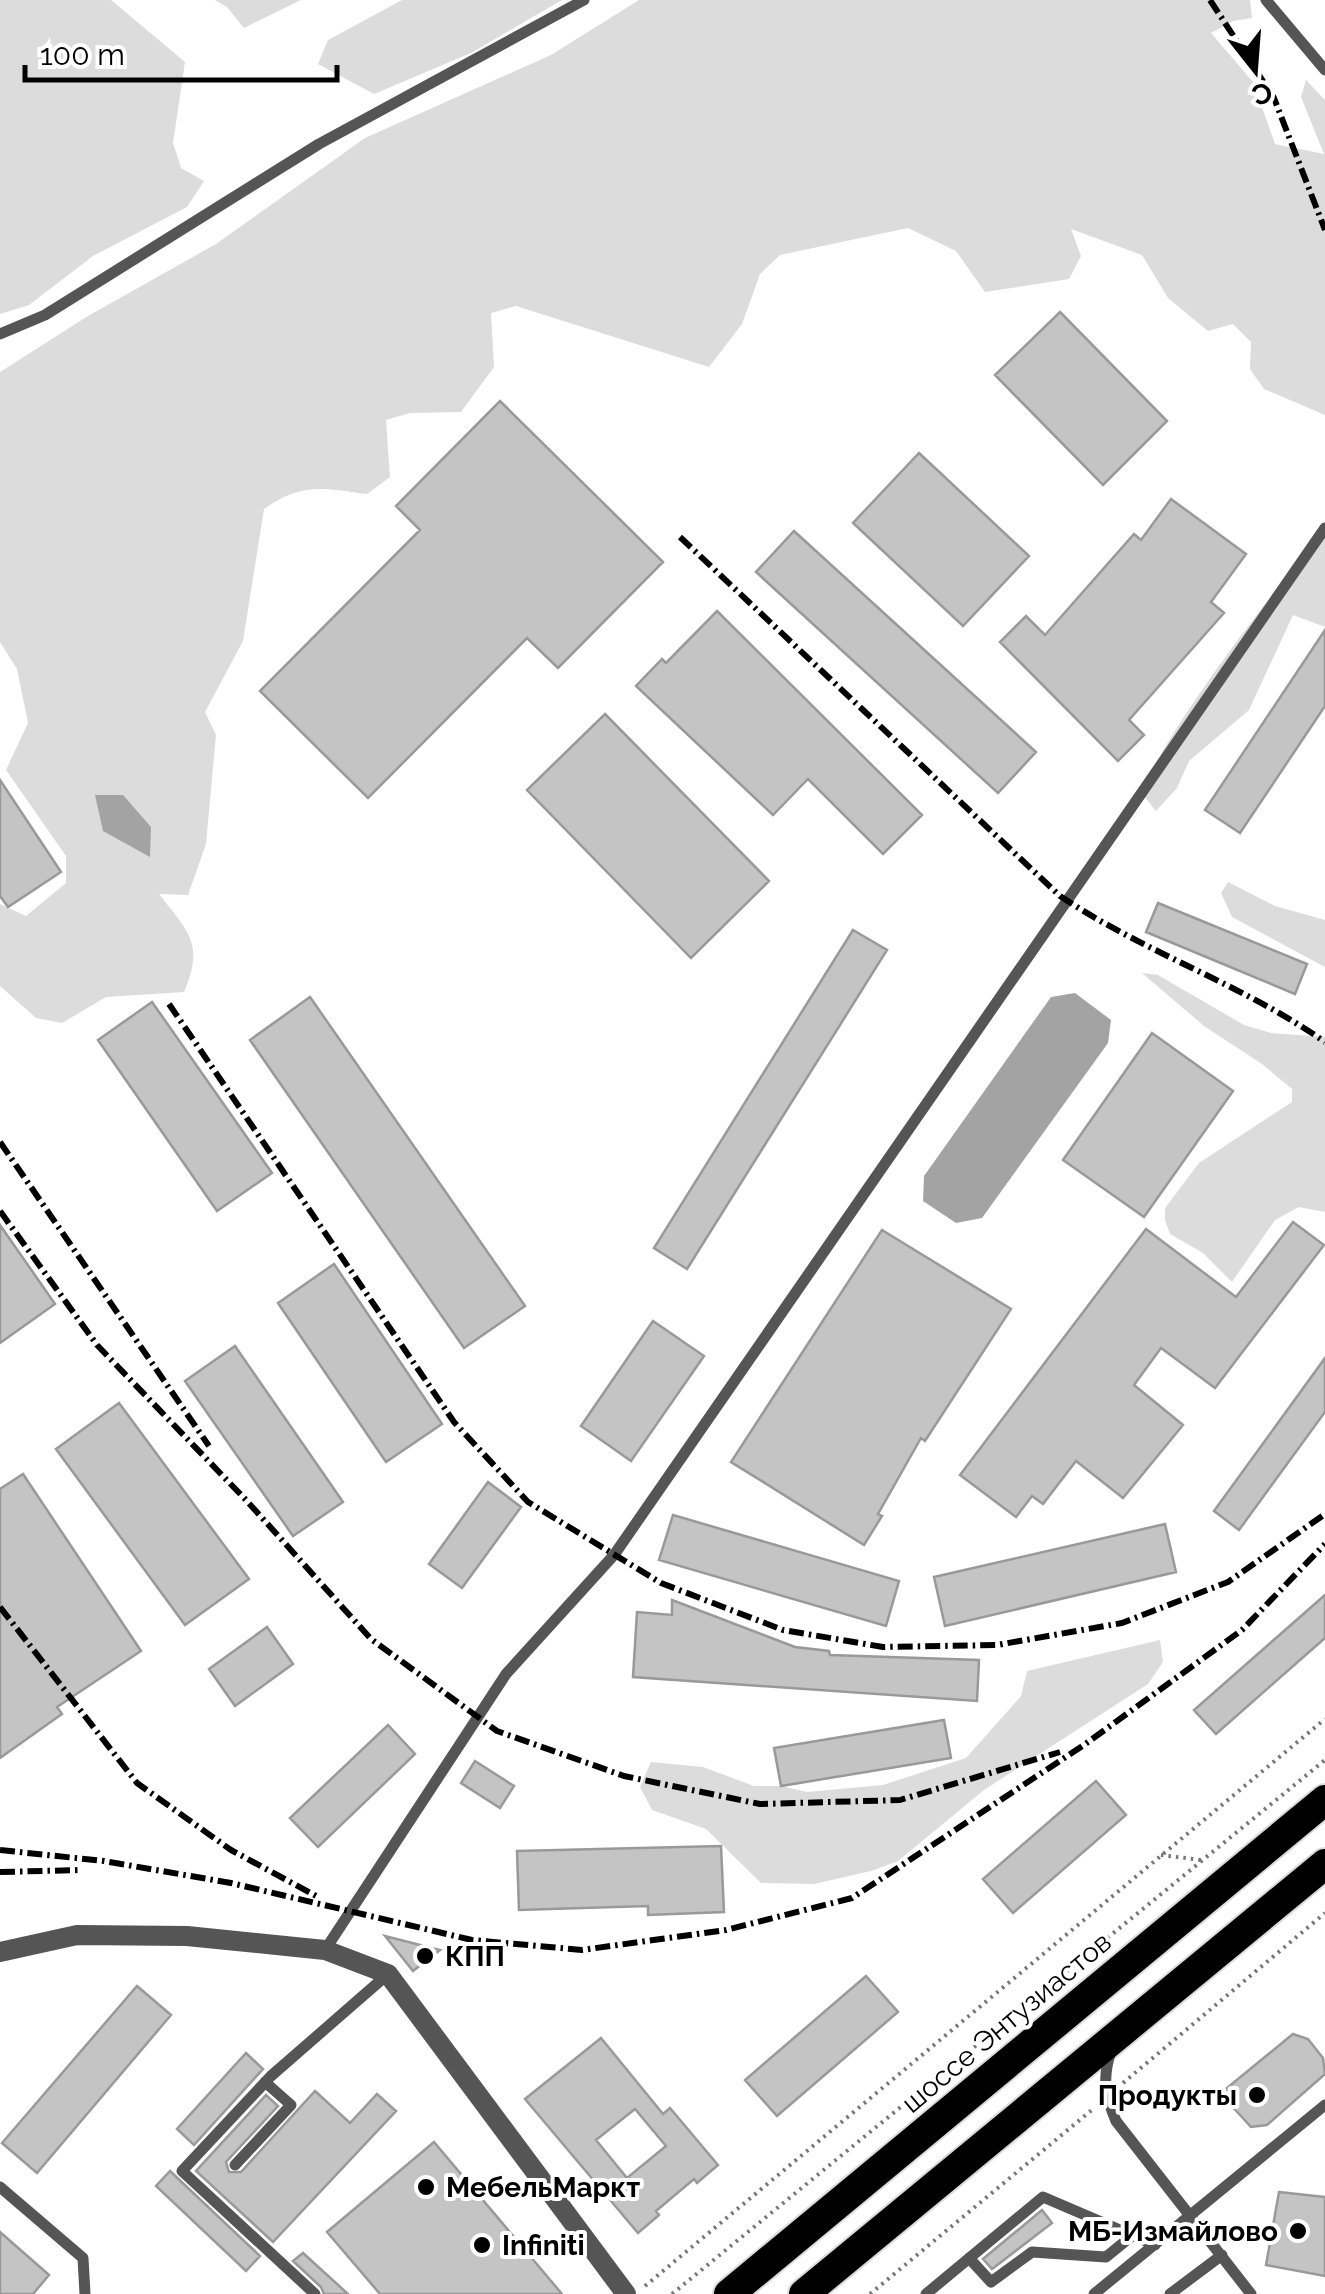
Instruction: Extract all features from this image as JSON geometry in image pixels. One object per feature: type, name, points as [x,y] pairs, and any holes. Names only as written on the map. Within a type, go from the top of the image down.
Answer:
[{"type":"highway","name":"шоссе Энтузиастов","points":[[728,2294],[1325,1800]]},
{"type":"highway","points":[[804,2294],[1325,1864]]},
{"type":"street","points":[[0,1951],[78,1935],[187,1936],[325,1950],[388,1974],[626,2294]]},
{"type":"lane","points":[[0,334],[45,315],[319,144],[584,0]]},
{"type":"lane","points":[[1266,0],[1325,70]]},
{"type":"lane","points":[[325,1950],[506,1674],[614,1555],[1325,528]]},
{"type":"lane","points":[[0,1951],[0,1961]]},
{"type":"lane","points":[[314,2294],[182,2171],[265,2082],[388,1974]]},
{"type":"lane","points":[[1115,2037],[1104,2074],[1106,2098],[1116,2122],[1251,2294]]},
{"type":"lane","points":[[236,2165],[291,2105],[265,2082]]},
{"type":"lane","points":[[1094,2294],[1325,2105]]},
{"type":"lane","points":[[0,2187],[82,2258],[85,2294]]},
{"type":"lane","points":[[926,2294],[1044,2197],[1155,2245]]},
{"type":"lane","points":[[970,2258],[991,2282],[1032,2252],[1106,2257],[1132,2235]]},
{"type":"lane","points":[[1170,2294],[1222,2255]]},
{"type":"path","points":[[636,2294],[1325,1719]]},
{"type":"path","points":[[672,2294],[1325,1760]]},
{"type":"path","points":[[1161,1855],[1202,1860]]},
{"type":"shaded area","points":[[0,0],[111,0],[185,62],[173,143],[181,168],[204,181],[187,207],[93,256],[29,305],[0,314]]},
{"type":"shaded area","points":[[215,0],[301,0],[244,28],[227,7]]},
{"type":"shaded area","points":[[402,0],[562,0],[471,53],[374,94],[318,64],[328,40]]},
{"type":"shaded area","points":[[639,0],[1250,0],[1252,18],[1233,21],[1211,33],[1253,82],[1275,144],[1324,154],[1301,97],[1306,80],[1325,100],[1325,415],[1264,389],[1250,369],[1251,342],[1233,324],[1208,331],[1168,298],[1142,255],[1071,229],[1081,256],[1069,279],[985,292],[956,251],[908,228],[780,255],[760,274],[742,324],[709,367],[516,306],[491,313],[494,367],[461,412],[410,413],[386,420],[390,477],[367,494],[313,489],[290,494],[264,509],[243,641],[205,712],[216,735],[206,844],[188,895],[159,894],[185,929],[193,949],[184,992],[106,997],[62,1023],[36,1018],[0,986],[0,904],[26,916],[66,883],[66,856],[6,770],[28,723],[17,669],[0,642],[0,372],[88,316],[216,244],[365,138],[551,55]]},
{"type":"shaded area","points":[[1325,526],[1325,627],[1293,615],[1249,710],[1189,761],[1177,788],[1156,811],[1140,791],[1160,756],[1227,655]]},
{"type":"shaded area","points":[[95,795],[123,795],[151,827],[150,857],[103,831]]},
{"type":"shaded area","points":[[1228,882],[1275,906],[1325,920],[1325,967],[1232,917],[1221,893]]},
{"type":"shaded area","points":[[1142,973],[1158,975],[1244,1025],[1271,1033],[1325,1037],[1325,1212],[1299,1207],[1275,1220],[1232,1282],[1203,1253],[1170,1234],[1165,1208],[1199,1163],[1292,1102],[1292,1089],[1204,1026]]},
{"type":"shaded area","points":[[1075,993],[1111,1020],[1108,1043],[982,1218],[956,1223],[923,1201],[924,1176],[1051,997]]},
{"type":"shaded area","points":[[1160,1640],[1163,1662],[1148,1684],[984,1790],[898,1861],[871,1871],[814,1884],[761,1883],[706,1829],[652,1810],[640,1787],[651,1762],[703,1767],[754,1786],[781,1786],[807,1792],[883,1785],[966,1758],[1021,1696],[1027,1671]]},
{"type":"building","points":[[1060,312],[1167,421],[1103,485],[995,375]]},
{"type":"building","points":[[500,401],[663,562],[558,668],[527,638],[368,798],[260,691],[420,530],[396,506]]},
{"type":"building","points":[[919,453],[1029,556],[963,626],[853,523]]},
{"type":"building","points":[[1171,499],[1246,554],[1211,602],[1224,613],[1129,720],[1144,735],[1118,761],[1000,642],[1026,616],[1045,635],[1134,534],[1141,540]]},
{"type":"building","points":[[794,531],[1036,752],[998,793],[756,572]]},
{"type":"building","points":[[717,611],[922,815],[883,854],[808,779],[773,815],[636,686],[662,659],[666,663]]},
{"type":"building","points":[[1325,630],[1325,706],[1240,833],[1205,810]]},
{"type":"building","points":[[605,714],[769,881],[691,958],[527,790]]},
{"type":"building","points":[[0,780],[61,872],[8,907],[0,896]]},
{"type":"building","points":[[1158,903],[1307,964],[1295,994],[1146,932]]},
{"type":"building","points":[[853,930],[887,950],[687,1269],[654,1248]]},
{"type":"building","points":[[310,997],[525,1306],[464,1348],[250,1040]]},
{"type":"building","points":[[152,1002],[272,1173],[217,1211],[98,1040]]},
{"type":"building","points":[[1152,1033],[1233,1091],[1144,1217],[1063,1160]]},
{"type":"building","points":[[1293,1222],[1324,1245],[1215,1388],[1161,1348],[1134,1385],[1183,1425],[1123,1498],[1076,1461],[1043,1504],[1032,1496],[1016,1517],[960,1475],[1146,1229],[1236,1297]]},
{"type":"building","points":[[0,1225],[55,1304],[0,1343]]},
{"type":"building","points":[[882,1230],[1011,1309],[925,1441],[921,1438],[864,1545],[731,1462]]},
{"type":"building","points":[[334,1264],[442,1424],[386,1462],[278,1303]]},
{"type":"building","points":[[653,1321],[704,1356],[631,1461],[581,1426]]},
{"type":"building","points":[[235,1346],[343,1502],[293,1536],[185,1381]]},
{"type":"building","points":[[1325,1358],[1325,1412],[1239,1530],[1214,1511]]},
{"type":"building","points":[[119,1403],[249,1579],[185,1625],[56,1449]]},
{"type":"building","points":[[23,1474],[141,1651],[57,1707],[62,1714],[0,1758],[0,1489]]},
{"type":"building","points":[[488,1482],[521,1507],[462,1588],[429,1564]]},
{"type":"building","points":[[673,1515],[899,1581],[886,1626],[659,1560]]},
{"type":"building","points":[[1165,1524],[1176,1572],[945,1626],[934,1577]]},
{"type":"building","points":[[1325,1595],[1325,1638],[1216,1734],[1194,1710]]},
{"type":"building","points":[[672,1600],[795,1647],[829,1651],[830,1655],[979,1660],[977,1701],[633,1677],[637,1612],[672,1615]]},
{"type":"building","points":[[267,1627],[293,1664],[235,1706],[209,1669]]},
{"type":"building","points":[[944,1720],[951,1758],[781,1786],[774,1748]]},
{"type":"building","points":[[388,1725],[415,1754],[318,1847],[290,1818]]},
{"type":"building","points":[[475,1761],[514,1786],[500,1808],[461,1783]]},
{"type":"building","points":[[1096,1781],[1126,1815],[1013,1913],[983,1879]]},
{"type":"building","points":[[721,1846],[724,1912],[648,1915],[648,1906],[519,1910],[517,1851]]},
{"type":"building","name":"КПП","points":[[385,1936],[440,1950],[413,1971]]},
{"type":"building","points":[[866,1976],[898,2012],[777,2116],[745,2080]]},
{"type":"building","points":[[137,1986],[171,2015],[37,2173],[2,2143]]},
{"type":"building","points":[[1293,2034],[1308,2039],[1323,2058],[1325,2074],[1267,2125],[1251,2127],[1229,2103],[1227,2088]]},
{"type":"building","points":[[601,2038],[663,2114],[670,2108],[718,2165],[697,2183],[694,2179],[656,2211],[659,2215],[638,2233],[525,2099]],"holes":[[[635,2109],[666,2146],[627,2178],[596,2140]]]},
{"type":"building","points":[[246,2053],[263,2069],[194,2145],[177,2129]]},
{"type":"building","points":[[315,2091],[350,2123],[377,2094],[396,2111],[273,2242],[196,2171],[266,2095],[278,2106],[226,2162],[229,2172],[241,2172]]},
{"type":"building","name":"МебельМаркт","points":[[434,2142],[562,2294],[380,2294],[327,2232]]},
{"type":"building","points":[[170,2171],[260,2256],[246,2271],[156,2186]]},
{"type":"building","name":"МБ-Измайлово","points":[[1279,2192],[1325,2197],[1325,2276],[1266,2265]]},
{"type":"building","points":[[1042,2210],[1052,2223],[992,2269],[983,2259]]},
{"type":"building","points":[[0,2232],[49,2275],[33,2294],[0,2294]]},
{"type":"building","points":[[303,2253],[348,2294],[324,2294],[293,2261]]},
{"type":"railway","points":[[1210,0],[1274,98],[1325,230]]},
{"type":"railway","points":[[680,537],[1060,896],[1126,935],[1261,1003],[1325,1042]]},
{"type":"railway","points":[[169,1004],[454,1422],[528,1502],[661,1583],[783,1630],[883,1647],[997,1645],[1122,1623],[1228,1582],[1325,1514]]},
{"type":"railway","points":[[0,1142],[209,1446]]},
{"type":"railway","points":[[0,1211],[97,1345],[246,1500],[371,1639],[497,1731],[624,1776],[760,1804],[900,1800],[1060,1752]]},
{"type":"railway","points":[[0,1850],[104,1861],[231,1883],[472,1940],[582,1950],[726,1930],[852,1898],[1084,1745],[1242,1630],[1325,1544]]},
{"type":"railway","points":[[0,1607],[137,1783],[231,1850],[318,1897]]},
{"type":"railway","points":[[0,1872],[81,1870]]},
{"type":"place","name":"КПП","points":[[425,1956]]},
{"type":"place","name":"Продукты","points":[[1257,2095]]},
{"type":"place","name":"МебельМаркт","points":[[426,2187]]},
{"type":"place","name":"МБ-Измайлово","points":[[1298,2231]]},
{"type":"place","name":"Infiniti","points":[[482,2245]]}]
